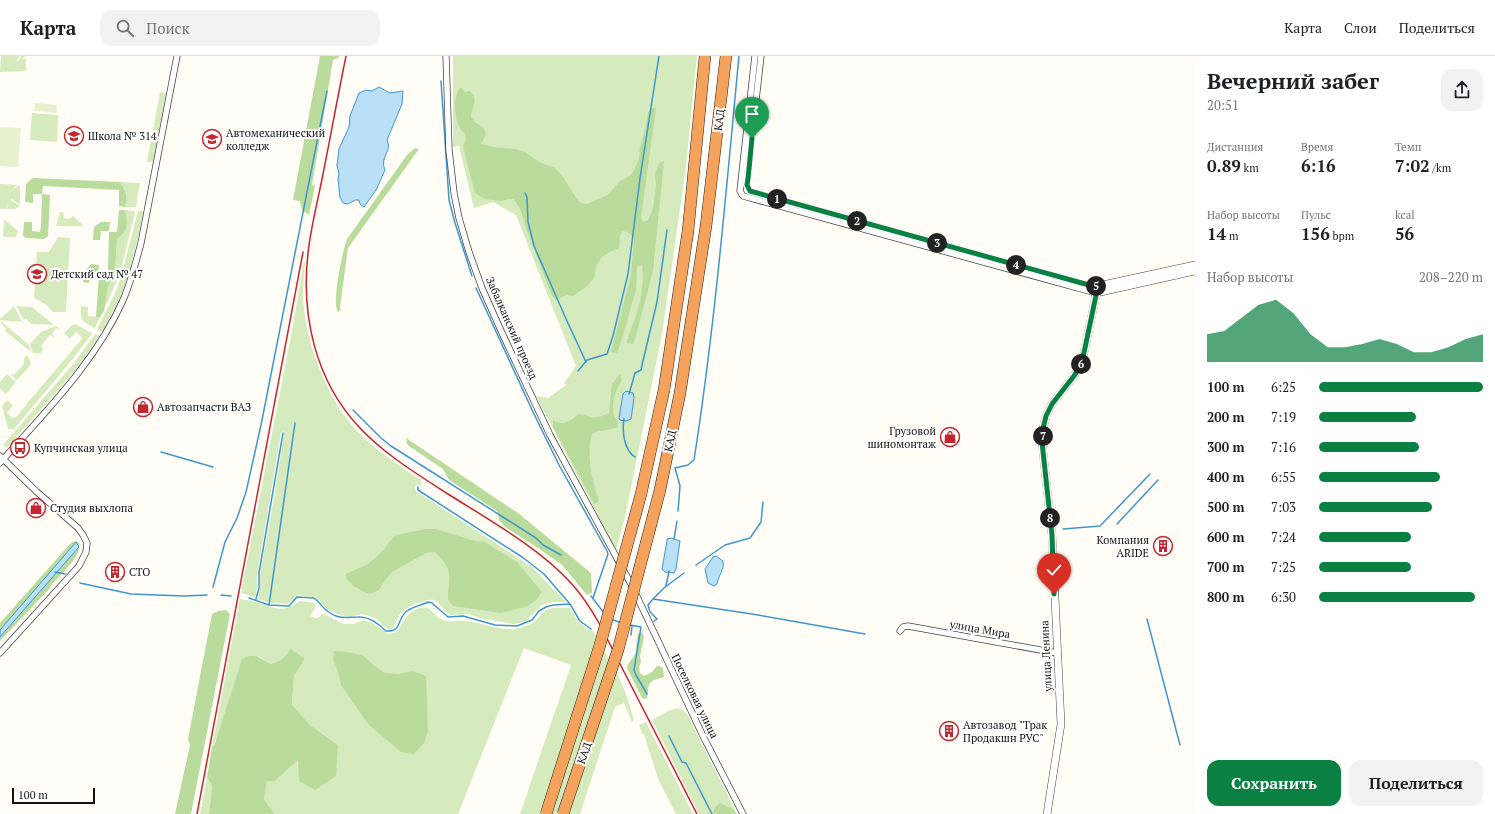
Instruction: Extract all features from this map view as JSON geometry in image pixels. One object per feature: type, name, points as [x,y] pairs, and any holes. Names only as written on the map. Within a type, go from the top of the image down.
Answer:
[{"type":"highway","name":"КАД","points":[[546,814],[604,630],[641,494],[664,390],[688,231],[705,56]]},
{"type":"highway","name":"КАД","points":[[563,814],[618,650],[660,490],[680,393],[706,226],[726,56]]},
{"type":"street","points":[[0,653],[79,566],[86,552],[87,543],[78,528],[1,459],[81,369],[103,336],[124,298],[141,243],[177,56]]},
{"type":"street","name":"Забалканский проезд","points":[[446,56],[451,171],[459,218],[469,252],[482,288],[502,333],[550,434],[632,586]]},
{"type":"street","points":[[755,56],[740,191],[743,196],[1097,290],[1195,271]]},
{"type":"street","points":[[761,56],[747,185],[750,191],[1089,285],[1097,290],[1195,265]]},
{"type":"street","name":"улица Ленина","points":[[1047,814],[1060,724],[1052,535],[1042,442],[1043,429],[1046,416],[1052,404],[1074,376],[1082,362],[1097,290]]},
{"type":"street","name":"Поселковая улица","points":[[632,586],[704,738],[743,814]]},
{"type":"street","name":"улица Мира","points":[[900,631],[903,627],[908,626],[1057,653]]},
{"type":"green space","points":[[1,56],[19,56],[18,61],[21,56],[26,56],[21,60],[26,58],[26,71],[0,72]]},
{"type":"green space","points":[[320,56],[339,56],[333,60],[312,185],[315,186],[309,215],[302,210],[300,201],[293,200]]},
{"type":"green space","points":[[453,56],[697,56],[686,167],[662,334],[625,517],[616,550],[536,396],[548,398],[566,385],[564,383],[576,366],[516,215],[493,202],[474,208],[459,146],[453,147]]},
{"type":"green space","points":[[461,87],[464,92],[470,91],[473,94],[475,100],[471,117],[475,122],[484,128],[486,134],[481,144],[493,147],[516,149],[525,152],[539,162],[555,168],[563,177],[577,199],[581,203],[587,204],[608,195],[620,181],[631,175],[639,159],[640,147],[648,113],[651,108],[656,108],[641,217],[643,222],[648,220],[653,209],[656,186],[655,174],[659,163],[664,161],[653,271],[633,344],[627,343],[640,301],[643,279],[642,265],[637,267],[636,290],[621,342],[617,353],[611,352],[631,275],[634,237],[627,232],[622,231],[619,248],[608,253],[599,260],[595,276],[590,283],[573,296],[567,295],[556,300],[552,296],[522,214],[513,199],[501,201],[485,199],[475,193],[463,146],[466,140],[465,134],[458,125],[455,111],[456,97]]},
{"type":"green space","points":[[160,92],[166,93],[153,162],[147,162]]},
{"type":"green space","points":[[35,103],[57,105],[57,113],[34,111]]},
{"type":"green space","points":[[32,113],[58,115],[57,142],[30,140]]},
{"type":"green space","points":[[0,127],[21,128],[18,167],[0,166]]},
{"type":"green space","points":[[415,148],[419,149],[348,248],[340,307],[341,310],[338,312],[336,307],[337,288],[347,239],[407,155]]},
{"type":"green space","points":[[33,178],[120,182],[126,194],[125,207],[119,206],[119,190],[43,186],[42,194],[33,194],[33,203],[25,202],[26,184]]},
{"type":"green space","points":[[120,182],[140,183],[136,207],[125,207],[126,194]]},
{"type":"green space","points":[[0,184],[18,185],[13,189],[20,185],[20,205],[12,199],[11,200],[20,206],[14,209],[7,209],[8,201],[6,209],[0,209]]},
{"type":"green space","points":[[42,194],[50,195],[48,236],[44,239],[26,238],[23,236],[24,222],[32,222],[32,231],[40,232]]},
{"type":"green space","points":[[119,210],[125,210],[127,227],[124,233],[117,239],[115,272],[108,287],[104,311],[100,317],[96,317],[99,274],[107,274],[108,271],[109,232],[117,232]]},
{"type":"green space","points":[[125,210],[134,211],[135,213],[120,273],[104,310],[108,287],[115,272],[117,239],[124,233],[126,227]]},
{"type":"green space","points":[[138,211],[143,211],[137,242],[125,286],[102,332],[97,329],[117,289]]},
{"type":"green space","points":[[60,212],[63,212],[64,218],[69,219],[73,216],[84,226],[56,226]]},
{"type":"green space","points":[[4,219],[18,231],[16,237],[3,236]]},
{"type":"green space","points":[[101,222],[110,222],[109,231],[101,231],[100,240],[93,240],[94,227]]},
{"type":"green space","points":[[58,237],[70,238],[66,312],[53,312],[45,304],[34,298],[37,252],[49,252]]},
{"type":"green space","points":[[304,260],[304,311],[311,344],[316,360],[330,391],[346,418],[371,444],[391,460],[421,480],[421,486],[417,485],[415,487],[416,491],[532,567],[566,602],[553,602],[542,605],[525,622],[513,624],[480,618],[468,614],[451,615],[434,600],[428,600],[413,605],[402,611],[393,628],[390,630],[383,626],[377,619],[369,616],[362,614],[349,617],[337,614],[328,610],[315,597],[298,595],[288,604],[270,603],[258,599],[260,574],[273,504],[284,433],[283,431],[281,433],[257,576],[257,589],[255,597],[241,593],[292,331]]},
{"type":"green space","points":[[91,264],[99,265],[98,274],[90,273],[89,283],[83,282],[83,273]]},
{"type":"green space","points":[[14,306],[22,322],[0,320],[0,319]]},
{"type":"green space","points":[[16,306],[32,307],[54,325],[31,324],[26,319],[24,320]]},
{"type":"green space","points":[[81,306],[88,307],[88,316],[100,317],[95,328],[83,320],[81,315]]},
{"type":"green space","points":[[0,322],[2,322],[29,345],[31,352],[5,331],[6,329]]},
{"type":"green space","points":[[75,324],[92,334],[14,429],[8,429],[2,406],[7,400],[13,405],[7,413],[13,418],[16,417],[81,340],[82,338],[76,332],[70,339],[64,333]]},
{"type":"green space","points":[[56,326],[61,330],[56,328],[52,334],[54,338],[50,335],[41,346],[43,349],[41,353],[33,353],[30,344],[41,332]]},
{"type":"green space","points":[[95,334],[99,336],[78,367],[7,448],[3,445],[74,363]]},
{"type":"green space","points":[[27,355],[31,362],[29,367],[17,380],[11,374],[14,375],[24,364],[24,358]]},
{"type":"green space","points":[[7,374],[16,382],[6,394],[0,389],[0,382]]},
{"type":"green space","points":[[620,374],[622,380],[615,395],[613,407],[613,412],[618,421],[618,427],[598,431],[592,434],[590,442],[591,468],[599,501],[594,504],[553,427],[553,420],[564,423],[578,414],[596,417],[609,413],[612,384]]},
{"type":"green space","points":[[406,438],[518,513],[591,573],[592,593],[587,595],[562,565],[505,527],[499,520],[497,511],[449,480],[443,469],[409,446]]},
{"type":"green space","points":[[426,529],[436,529],[475,541],[485,542],[517,562],[542,592],[536,600],[528,606],[501,613],[453,606],[448,600],[448,569],[435,552],[426,553],[392,572],[378,591],[369,594],[353,586],[346,578],[346,574],[368,564],[384,550],[396,535]]},
{"type":"green space","points":[[76,541],[79,543],[79,549],[73,561],[50,588],[0,641],[0,637],[78,547],[76,543],[0,630],[0,623],[69,545]]},
{"type":"green space","points":[[240,599],[279,609],[288,608],[300,601],[315,603],[315,608],[310,616],[315,618],[320,617],[322,613],[343,624],[354,624],[364,620],[374,624],[388,634],[395,633],[409,614],[421,608],[431,610],[436,616],[446,621],[470,622],[496,628],[517,629],[533,623],[546,610],[570,608],[578,621],[586,628],[594,632],[617,673],[626,694],[634,720],[632,722],[624,703],[615,707],[580,814],[520,814],[571,665],[524,648],[458,814],[275,814],[264,799],[267,781],[274,782],[298,760],[338,745],[310,725],[292,705],[294,676],[305,659],[287,653],[281,660],[270,664],[259,656],[212,747]]},
{"type":"green space","points":[[226,610],[230,614],[191,814],[175,814],[190,745],[188,739],[212,614],[218,611]]},
{"type":"green space","points":[[642,632],[644,637],[640,656],[640,673],[644,676],[652,672],[658,665],[663,668],[664,677],[651,681],[647,698],[644,699],[642,698],[627,668],[635,654],[638,634]]},
{"type":"green space","points":[[291,649],[305,659],[294,676],[292,705],[310,725],[338,745],[336,776],[315,790],[299,781],[298,760],[274,782],[267,781],[264,799],[275,814],[209,814],[212,786],[207,777],[212,747],[215,743],[242,659],[254,656],[271,664],[281,660]]},
{"type":"green space","points":[[334,651],[348,652],[364,656],[373,665],[385,673],[399,674],[413,671],[426,676],[428,731],[424,743],[414,754],[401,752],[368,724],[341,685],[338,671],[333,659]]},
{"type":"green space","points":[[678,708],[687,714],[737,814],[699,814],[652,720],[670,710]]},
{"type":"green space","points":[[646,722],[693,814],[676,814],[658,779],[644,734],[642,734],[639,725]]},
{"type":"green space","points":[[207,777],[212,786],[209,814],[200,814]]},
{"type":"green space","points":[[720,803],[733,809],[736,814],[714,814],[713,812],[715,807]]},
{"type":"water","points":[[379,87],[390,93],[403,91],[402,104],[387,140],[388,148],[384,161],[385,170],[376,190],[364,207],[360,204],[359,200],[355,200],[348,204],[343,203],[340,197],[338,179],[339,174],[337,165],[339,149],[349,127],[350,116],[359,93],[366,90],[372,91]]},
{"type":"water","points":[[626,391],[633,393],[634,398],[631,419],[626,421],[620,420],[619,418],[623,394]]},
{"type":"water","points":[[671,538],[680,541],[676,569],[674,573],[665,572],[662,569],[667,539]]},
{"type":"water","points":[[76,542],[79,547],[0,637],[0,630]]},
{"type":"water","points":[[716,556],[723,561],[723,564],[717,584],[714,586],[708,583],[705,569],[713,557]]},
{"type":"waterway","points":[[578,371],[587,360],[607,354],[613,336],[628,274],[640,178],[659,56]]},
{"type":"waterway","points":[[678,511],[680,486],[675,468],[688,465],[694,460],[708,359],[720,258],[739,56]]},
{"type":"waterway","points":[[441,81],[449,200],[472,276]]},
{"type":"waterway","points":[[213,587],[225,542],[237,518],[246,492],[261,425],[327,91]]},
{"type":"waterway","points":[[525,193],[527,197],[528,222],[534,246],[586,362]]},
{"type":"waterway","points":[[629,394],[635,373],[641,370],[657,302],[667,230]]},
{"type":"waterway","points":[[476,288],[559,465],[607,551],[608,554],[593,598]]},
{"type":"waterway","points":[[353,410],[391,446],[536,538],[543,545],[561,555]]},
{"type":"waterway","points":[[624,419],[623,429],[626,445],[628,450],[635,457]]},
{"type":"waterway","points":[[269,605],[295,423]]},
{"type":"waterway","points":[[256,599],[259,588],[259,573],[283,433]]},
{"type":"waterway","points":[[161,452],[213,467]]},
{"type":"waterway","points":[[1063,529],[1100,526],[1150,474]]},
{"type":"waterway","points":[[1117,524],[1158,480]]},
{"type":"waterway","points":[[418,487],[418,490],[522,557],[544,574],[570,604]]},
{"type":"waterway","points":[[696,565],[725,545],[750,538],[761,522],[763,502]]},
{"type":"waterway","points":[[674,539],[677,521]]},
{"type":"waterway","points":[[666,586],[669,571]]},
{"type":"waterway","points":[[55,572],[65,574]]},
{"type":"waterway","points":[[684,573],[664,588],[653,599],[758,615],[865,634]]},
{"type":"waterway","points":[[80,583],[131,594],[184,596],[207,595]]},
{"type":"waterway","points":[[221,595],[231,596]]},
{"type":"waterway","points":[[591,596],[604,613]]},
{"type":"waterway","points":[[249,598],[269,605],[289,606],[297,597],[314,598],[326,610],[336,616],[347,618],[362,617],[370,619],[386,631],[395,629],[407,611],[428,602],[432,603],[448,617],[463,616],[495,625],[517,626],[532,620],[539,611],[546,607],[570,604],[580,621],[591,629]]},
{"type":"waterway","points":[[653,599],[648,605],[650,612],[657,619],[654,621]]},
{"type":"waterway","points":[[611,619],[621,623]]},
{"type":"waterway","points":[[1147,619],[1180,745]]},
{"type":"waterway","points":[[630,625],[641,627],[634,670],[647,694]]},
{"type":"waterway","points":[[631,635],[632,626]]},
{"type":"waterway","points":[[669,736],[682,762],[686,763],[712,814]]},
{"type":"railway","points":[[346,56],[313,223],[306,276],[309,323],[314,346],[331,389],[344,409],[359,427],[390,455],[528,546],[558,570],[575,588],[599,623],[697,814]]},
{"type":"railway","points":[[197,814],[303,252]]},
{"type":"place","name":"Школа № 314","points":[[74,136]]},
{"type":"place","name":"Автомеханический колледж","points":[[212,139]]},
{"type":"place","name":"Детский сад № 47","points":[[37,274]]},
{"type":"place","name":"Автозапчасти ВАЗ","points":[[143,407]]},
{"type":"place","name":"Грузовой шиномонтаж","points":[[950,437]]},
{"type":"place","name":"Купчинская улица","points":[[20,448]]},
{"type":"place","name":"Студия выхлопа","points":[[36,508]]},
{"type":"place","name":"Компания ARIDE","points":[[1163,546]]},
{"type":"place","name":"СТО","points":[[115,572]]},
{"type":"place","name":"Автозавод \"Трак Продакшн РУС\"","points":[[949,731]]},
{"type":"route","points":[[752,138],[747,185],[750,191],[1089,285],[1098,286],[1086,349],[1082,362],[1074,376],[1052,404],[1046,416],[1043,429],[1042,442],[1052,535],[1054,594]]}]
